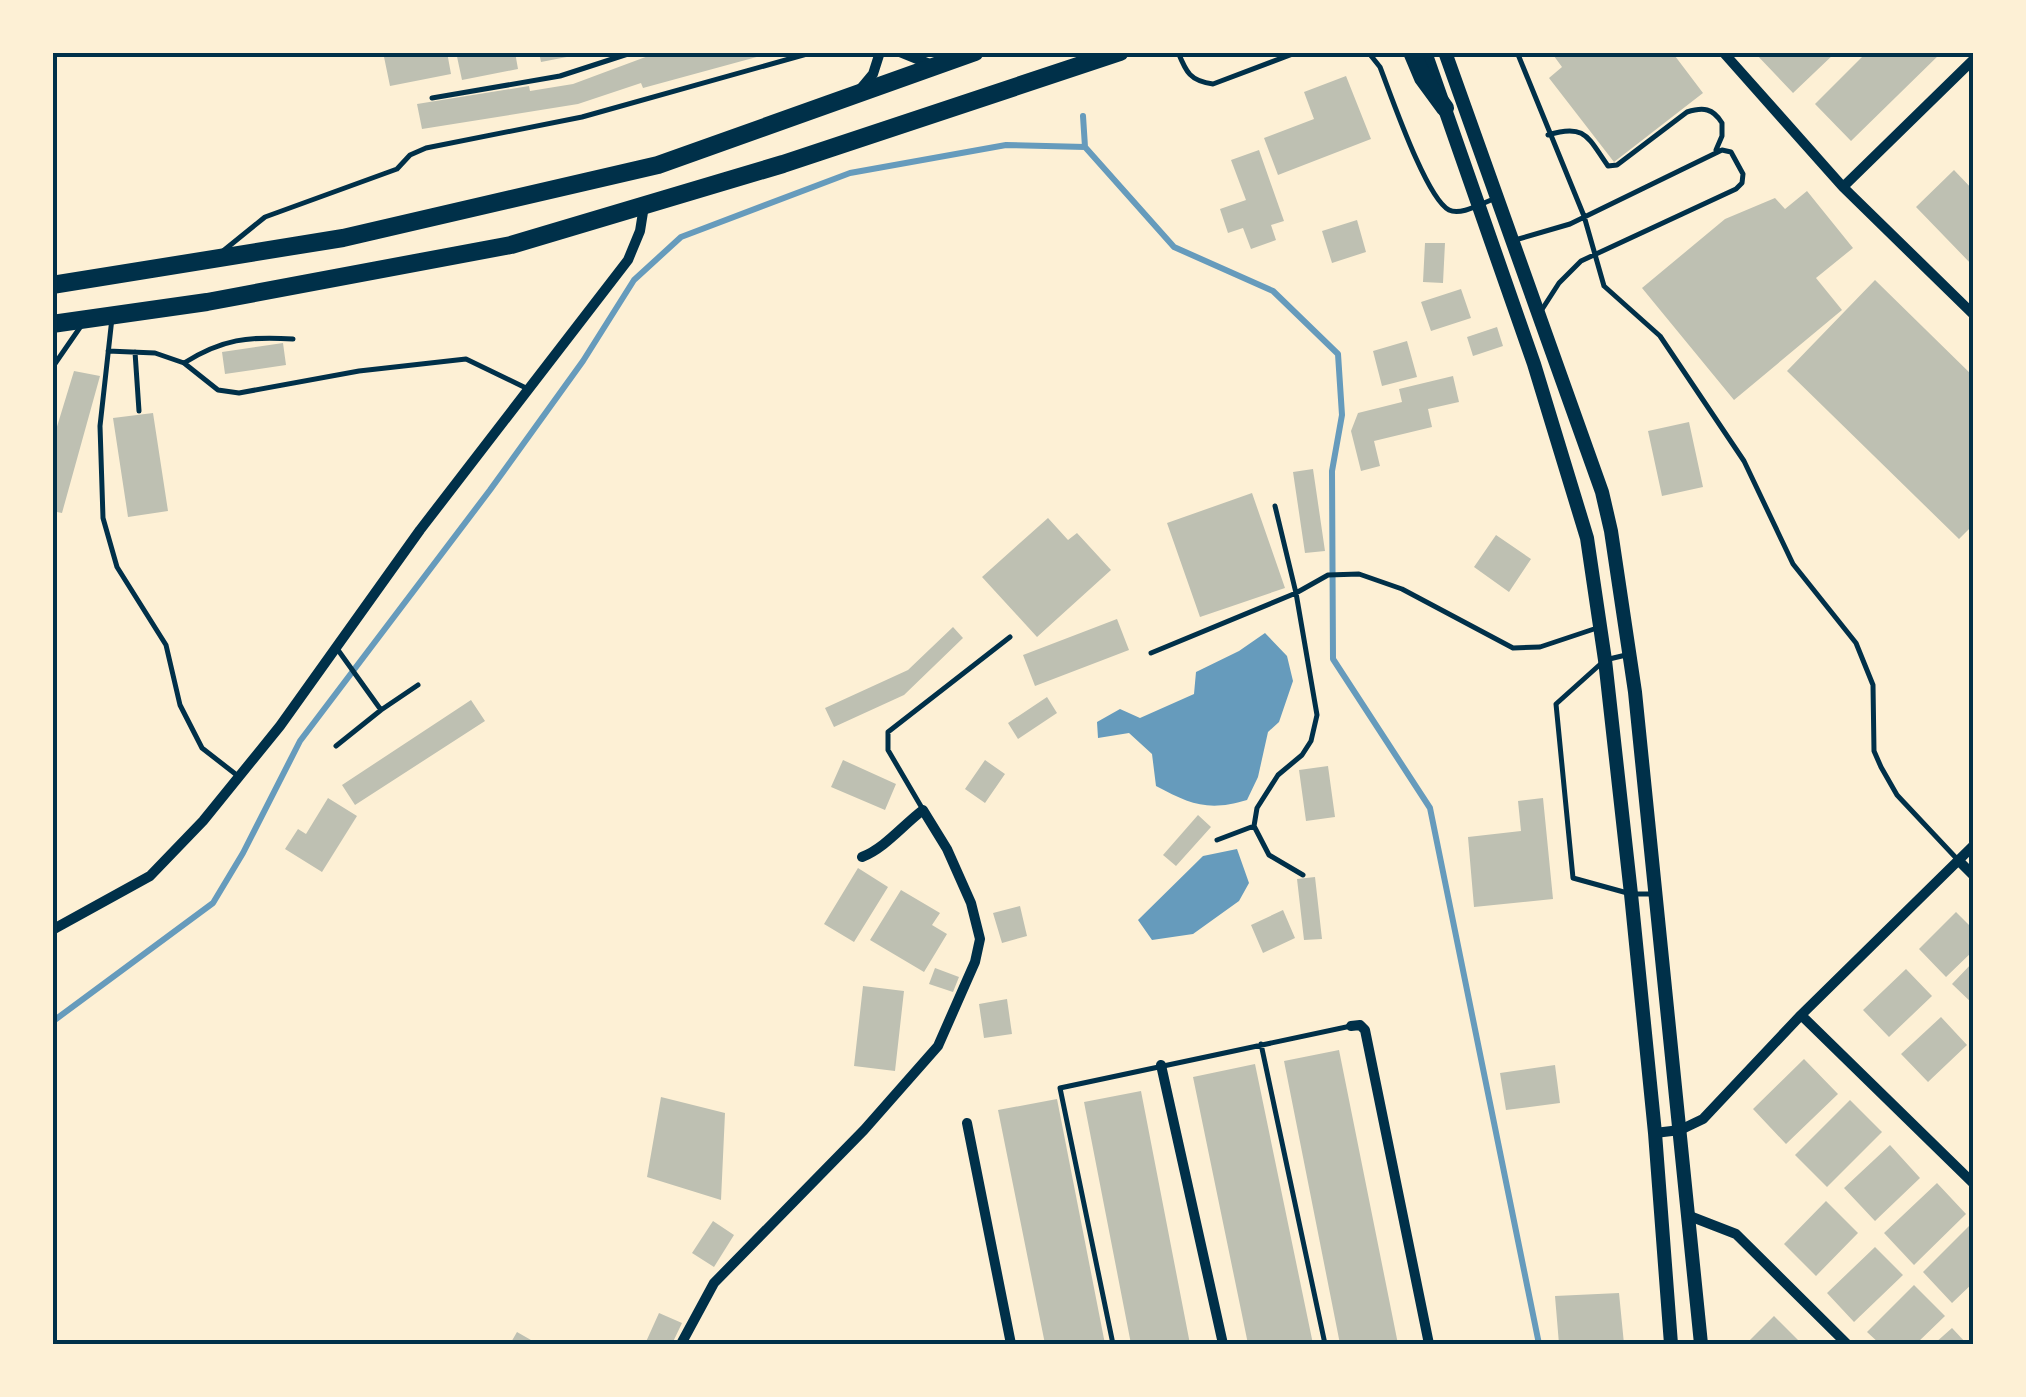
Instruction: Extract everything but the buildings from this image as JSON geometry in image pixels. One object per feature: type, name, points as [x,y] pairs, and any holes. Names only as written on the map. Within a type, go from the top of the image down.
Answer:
[{"type":"highway","points":[[52,285],[342,238],[658,165],[975,52]]},
{"type":"highway","points":[[52,324],[226,298],[511,245],[784,164],[1120,52]]},
{"type":"highway","points":[[1412,52],[1423,78],[1445,108]]},
{"type":"main road","points":[[1426,52],[1575,491],[1587,538],[1606,660],[1631,894],[1656,1134],[1671,1344]]},
{"type":"main road","points":[[1445,52],[1602,492],[1612,532],[1630,654],[1700,1344]]},
{"type":"street","points":[[858,92],[872,74],[880,52]]},
{"type":"street","points":[[900,52],[936,66]]},
{"type":"street","points":[[1723,52],[1843,188],[1974,315]]},
{"type":"street","points":[[1843,188],[1974,59]]},
{"type":"street","points":[[52,930],[150,876],[203,822],[337,647],[526,388],[628,260],[640,231],[644,205]]},
{"type":"street","points":[[681,1344],[714,1283],[864,1130],[938,1046],[975,962],[980,938],[971,903],[924,810],[862,857]]},
{"type":"street","points":[[1656,1134],[1680,1130],[1703,1120],[1802,1015],[1974,845]]},
{"type":"street","points":[[1958,860],[1974,876]]},
{"type":"street","points":[[1802,1015],[1974,1184]]},
{"type":"street","points":[[1351,1026],[1360,1025],[1365,1030],[1430,1344]]},
{"type":"street","points":[[1161,1066],[1223,1344]]},
{"type":"street","points":[[967,1123],[1011,1344]]},
{"type":"street","points":[[1686,1215],[1736,1234],[1847,1344]]},
{"type":"lane","points":[[432,98],[560,76],[634,52]]},
{"type":"lane","points":[[213,259],[265,218],[396,170],[410,155],[426,148],[582,116],[814,52]]},
{"type":"lane","points":[[1178,52],[1188,75],[1213,84],[1298,52]]},
{"type":"lane","points":[[1368,52],[1380,67],[1438,202],[1453,212],[1497,198]]},
{"type":"lane","points":[[1517,52],[1584,216],[1604,286],[1660,336],[1744,461],[1793,564],[1856,643],[1873,685],[1874,750],[1881,768],[1897,795],[1958,860]]},
{"type":"lane","points":[[1548,135],[1573,129],[1583,132],[1608,166],[1617,165],[1687,112],[1700,108],[1710,110],[1722,123],[1715,153]]},
{"type":"lane","points":[[1512,241],[1584,216],[1715,153],[1731,152],[1739,165],[1742,183],[1736,189],[1581,261],[1559,283],[1539,314]]},
{"type":"lane","points":[[112,316],[100,426],[103,518],[116,568],[166,645],[180,705],[202,748],[239,777]]},
{"type":"lane","points":[[52,368],[86,319]]},
{"type":"lane","points":[[184,362],[211,346],[254,336],[293,338]]},
{"type":"lane","points":[[108,351],[155,353],[184,362],[218,390],[239,393],[359,371],[466,359],[526,388]]},
{"type":"lane","points":[[135,352],[138,411]]},
{"type":"lane","points":[[1275,506],[1296,592],[1317,715],[1311,741],[1278,775],[1257,808],[1254,826],[1269,854],[1303,875]]},
{"type":"lane","points":[[1151,653],[1296,592],[1328,574],[1359,574],[1402,589],[1513,648],[1540,647],[1600,626]]},
{"type":"lane","points":[[924,810],[888,750],[888,732],[1010,637]]},
{"type":"lane","points":[[337,647],[381,710]]},
{"type":"lane","points":[[1630,654],[1606,660],[1556,704],[1573,878],[1631,894],[1656,894]]},
{"type":"lane","points":[[336,746],[418,685]]},
{"type":"lane","points":[[1217,840],[1254,826]]},
{"type":"lane","points":[[1113,1344],[1060,1088],[1351,1026]]},
{"type":"lane","points":[[1260,1044],[1325,1344]]},
{"type":"water","points":[[1265,633],[1287,656],[1293,681],[1279,722],[1268,732],[1258,777],[1247,800],[1210,806],[1179,797],[1156,786],[1152,754],[1129,733],[1098,738],[1097,722],[1120,709],[1140,718],[1194,694],[1196,672]]},
{"type":"water","points":[[1237,849],[1249,883],[1239,901],[1193,934],[1152,940],[1138,920],[1203,856]]},
{"type":"waterway","points":[[1083,116],[1085,147],[1174,247],[1273,291],[1338,354],[1342,415],[1332,471],[1333,659],[1430,808],[1539,1344]]},
{"type":"waterway","points":[[52,1022],[213,903],[300,741],[490,490],[583,361],[634,280],[681,237],[850,173],[1006,145],[1085,147]]}]
